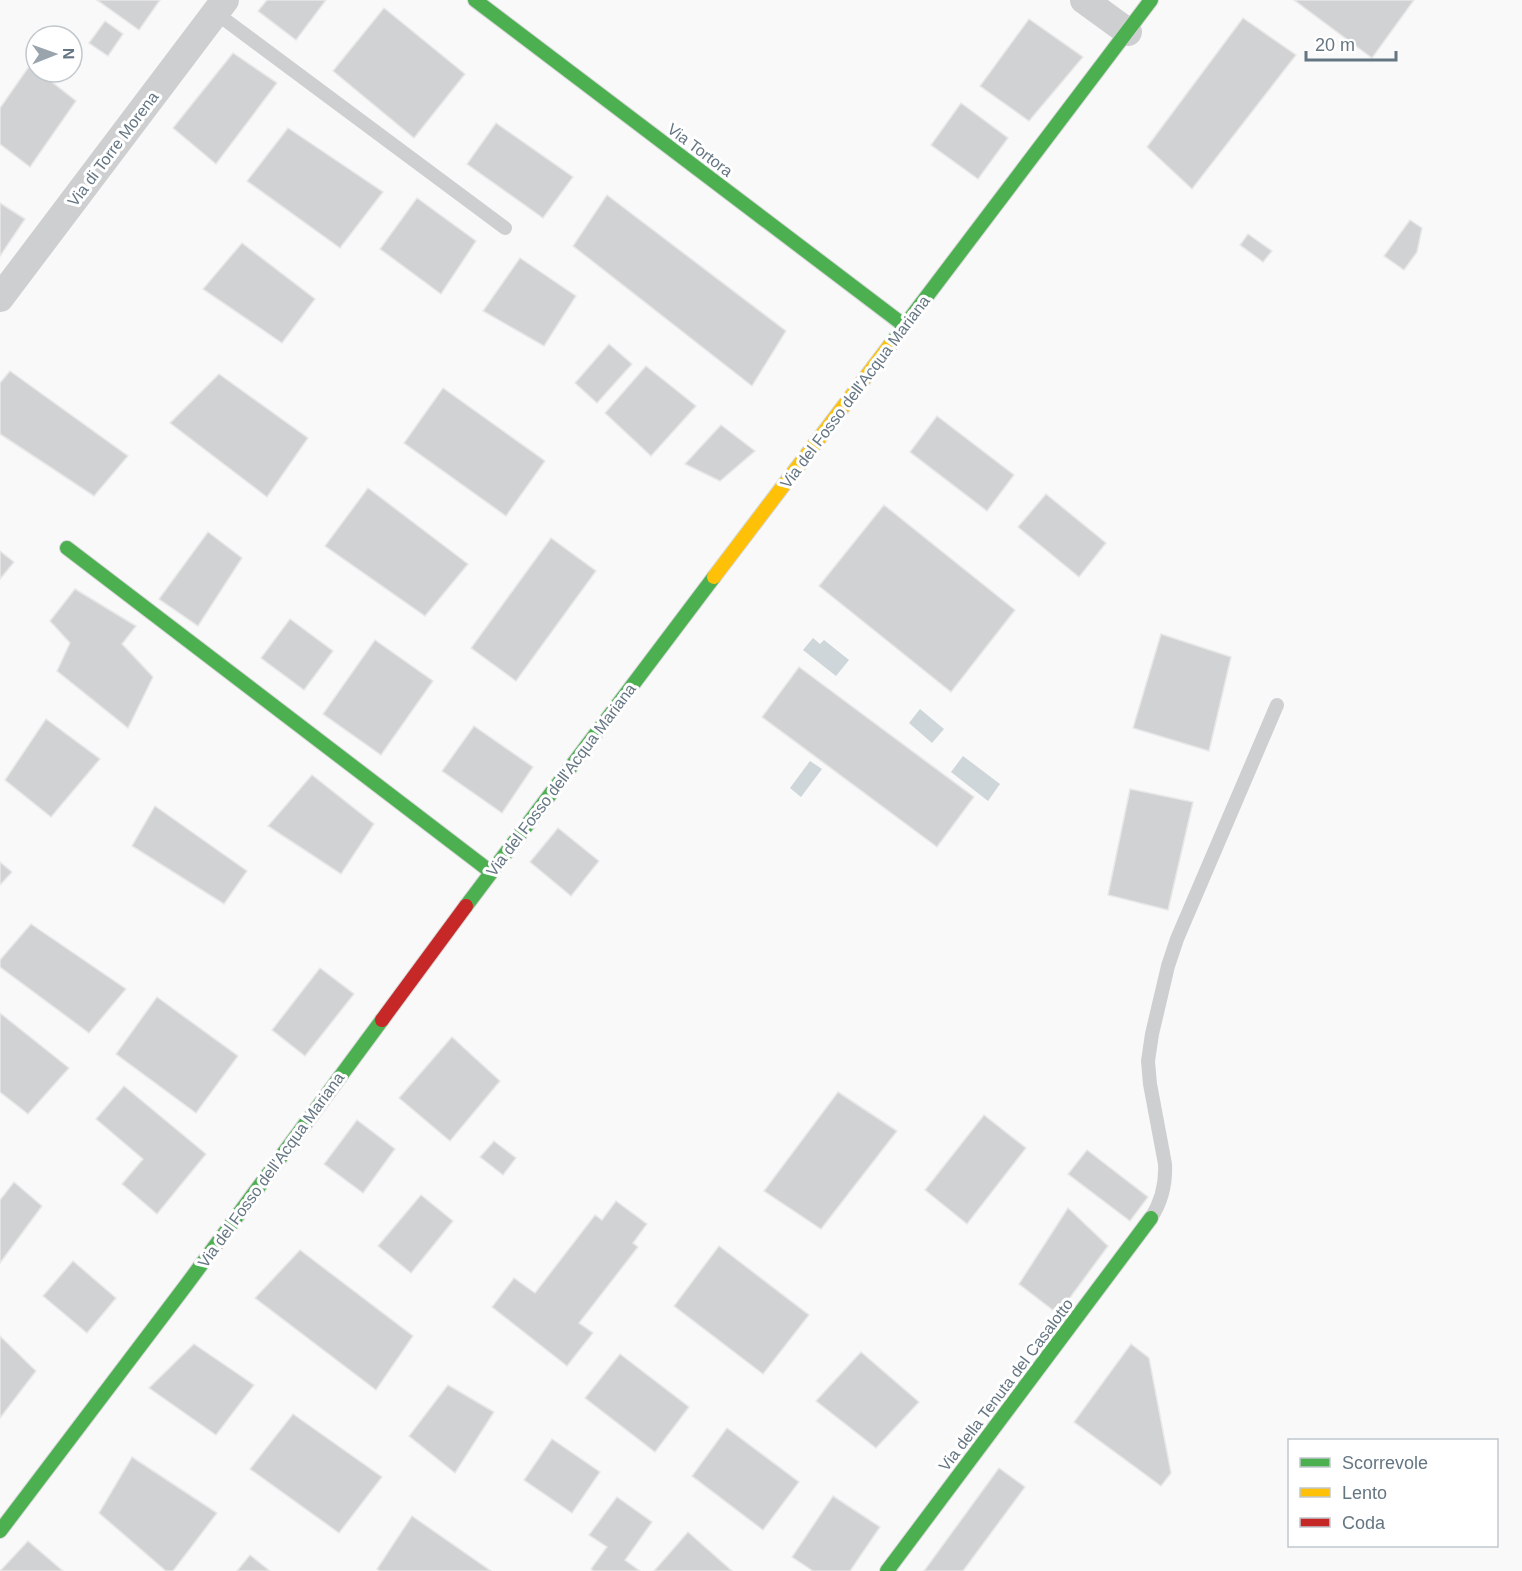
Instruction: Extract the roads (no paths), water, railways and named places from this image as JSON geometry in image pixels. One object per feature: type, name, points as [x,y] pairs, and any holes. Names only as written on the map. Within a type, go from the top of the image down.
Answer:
[{"type":"street","name":"Via Tortora","points":[[475,0],[905,326]]},
{"type":"street","points":[[1084,0],[1128,32]]},
{"type":"street","name":"Via del Fosso dell'Acqua Mariana","points":[[0,1531],[194,1274],[491,872],[1151,0]]},
{"type":"street","name":"Via di Torre Morena","points":[[0,298],[221,6]]},
{"type":"street","points":[[67,548],[491,872]]},
{"type":"street","name":"Via della Tenuta del Casalotto","points":[[887,1571],[1151,1218]]},
{"type":"lane","points":[[221,6],[505,228]]},
{"type":"lane","points":[[1151,1218],[1161,1198],[1166,1176],[1148,1061],[1168,966],[1177,939],[1276,705]]}]
